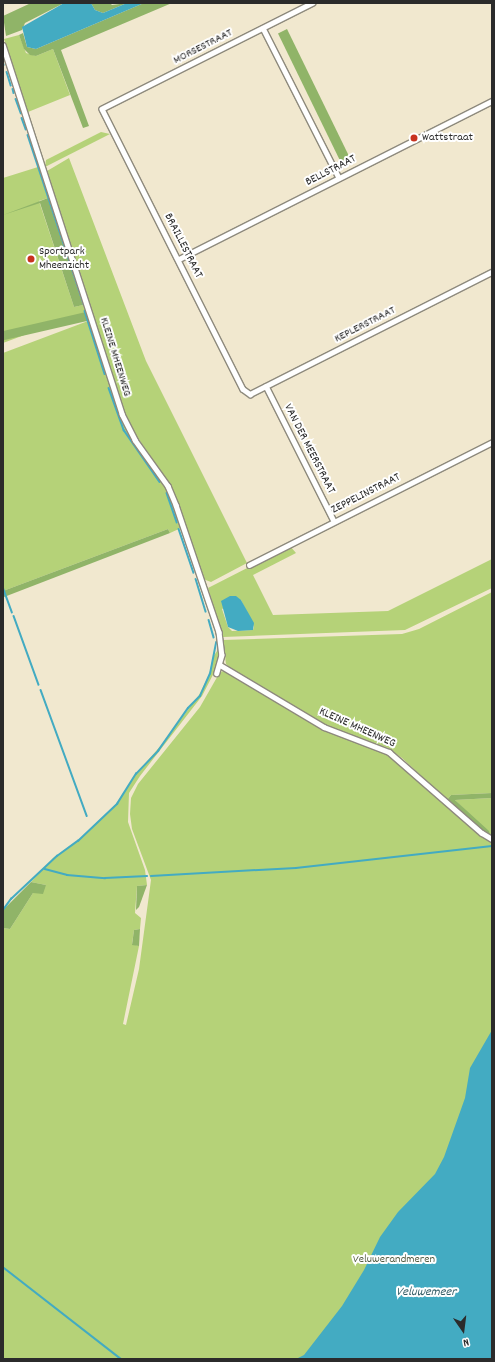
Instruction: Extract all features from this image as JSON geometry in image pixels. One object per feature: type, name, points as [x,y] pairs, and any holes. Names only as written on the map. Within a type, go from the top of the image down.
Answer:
[{"type":"street","name":"MORSESTRAAT","points":[[102,109],[313,3]]},
{"type":"street","points":[[263,28],[339,178]]},
{"type":"street","name":"KLEINE MHEENWEG","points":[[3,45],[122,414],[135,440],[168,486],[176,505],[219,632],[220,665],[217,673]]},
{"type":"street","name":"BELLSTRAAT","points":[[179,259],[492,101]]},
{"type":"street","name":"BRAILLESTRAAT","points":[[102,109],[246,392]]},
{"type":"street","name":"KEPLERSTRAAT","points":[[246,392],[250,394],[492,272]]},
{"type":"street","name":"VAN DER MEERSTRAAT","points":[[266,386],[334,521]]},
{"type":"street","name":"ZEPPELINSTRAAT","points":[[249,565],[492,442]]},
{"type":"street","name":"KLEINE MHEENWEG","points":[[220,665],[324,727],[376,745],[394,754],[482,833],[492,839]]},
{"type":"green space","points":[[31,3],[64,3],[25,23],[22,30],[6,36],[3,16]]},
{"type":"green space","points":[[91,3],[110,3],[112,5],[127,3],[103,13],[95,10]]},
{"type":"green space","points":[[144,3],[172,3],[61,50],[89,126],[83,128],[53,49],[36,56],[30,55],[24,49],[19,35],[23,33],[27,47],[36,49]]},
{"type":"green space","points":[[287,29],[350,158],[341,162],[278,33]]},
{"type":"green space","points":[[19,35],[26,53],[36,56],[53,49],[70,95],[28,112],[4,39]]},
{"type":"green space","points":[[101,132],[110,134],[45,167],[46,160]]},
{"type":"green space","points":[[69,158],[146,361],[247,563],[211,582],[203,579],[169,483],[133,431],[125,414],[47,171]]},
{"type":"green space","name":"Sportpark Mheenzicht","points":[[38,167],[48,198],[39,201],[74,307],[83,305],[86,312],[3,343],[3,178]]},
{"type":"green space","points":[[48,198],[83,305],[74,307],[40,203],[3,215]]},
{"type":"green space","points":[[86,312],[88,321],[3,340],[3,331]]},
{"type":"green space","points":[[88,321],[101,349],[126,428],[166,487],[181,528],[170,533],[168,529],[3,591],[3,353]]},
{"type":"green space","points":[[168,529],[170,533],[4,597],[3,591]]},
{"type":"green space","points":[[290,546],[296,553],[253,575],[273,615],[388,611],[492,559],[492,588],[405,630],[223,637],[208,588]],"holes":[[[241,600],[254,627],[253,630],[232,631],[228,627],[222,609]]]},
{"type":"green space","points":[[492,592],[492,793],[451,795],[447,800],[402,758],[388,748],[325,726],[239,676],[226,664],[223,640],[402,634],[419,629]]},
{"type":"green space","name":"Veluwerandmeren","points":[[219,648],[218,665],[202,696],[140,776],[129,793],[128,822],[145,870],[147,885],[137,886],[135,913],[141,918],[140,929],[134,930],[132,944],[139,946],[123,1024],[126,1025],[139,969],[151,880],[132,829],[130,814],[131,798],[138,784],[200,707],[220,672],[224,671],[245,681],[315,724],[393,756],[492,841],[492,1359],[3,1359],[3,928],[10,929],[33,893],[46,885],[31,882],[53,858],[81,838],[116,804],[136,774],[163,743],[199,695],[209,675],[213,657]]},
{"type":"green space","points":[[492,793],[492,798],[455,800],[489,831],[490,836],[447,800],[451,795]]},
{"type":"green space","points":[[492,798],[492,837],[455,800]]},
{"type":"green space","points":[[31,882],[46,885],[43,894],[33,893],[10,929],[3,928],[3,910]]},
{"type":"green space","points":[[147,885],[139,907],[136,910],[137,886]]},
{"type":"green space","points":[[140,929],[139,946],[132,945],[134,930]]},
{"type":"water","points":[[64,3],[91,3],[95,10],[103,13],[127,3],[144,3],[36,49],[27,47],[22,27]]},
{"type":"water","points":[[230,596],[236,596],[241,600],[254,623],[253,630],[238,631],[228,627],[221,601]]},
{"type":"water","name":"Veluwemeer","points":[[492,1030],[492,1359],[296,1359],[304,1355],[342,1306],[364,1270],[380,1237],[398,1212],[435,1174],[444,1157],[465,1098],[470,1068]]},
{"type":"waterway","points":[[3,61],[4,65]]},
{"type":"waterway","points":[[7,72],[11,85]]},
{"type":"waterway","points":[[13,89],[14,93]]},
{"type":"waterway","points":[[16,99],[21,113]]},
{"type":"waterway","points":[[22,118],[26,129]]},
{"type":"waterway","points":[[28,135],[84,304]]},
{"type":"waterway","points":[[85,311],[105,374]]},
{"type":"waterway","points":[[109,388],[124,430],[160,482]]},
{"type":"waterway","points":[[167,493],[177,522]]},
{"type":"waterway","points":[[179,529],[194,573]]},
{"type":"waterway","points":[[196,579],[206,611]]},
{"type":"waterway","points":[[3,587],[12,612]]},
{"type":"waterway","points":[[14,616],[39,685]]},
{"type":"waterway","points":[[209,620],[214,637]]},
{"type":"waterway","points":[[3,910],[11,899],[57,856],[78,841],[117,804],[136,774],[158,751],[188,708],[200,696],[210,674],[216,643]]},
{"type":"waterway","points":[[41,690],[87,816]]},
{"type":"waterway","points":[[151,876],[296,868],[492,846]]},
{"type":"waterway","points":[[45,869],[67,875],[105,878],[147,876]]},
{"type":"waterway","points":[[3,1267],[121,1359]]},
{"type":"place","name":"Wattstraat","points":[[414,138]]},
{"type":"place","name":"Sportpark Mheenzicht","points":[[31,259]]}]
